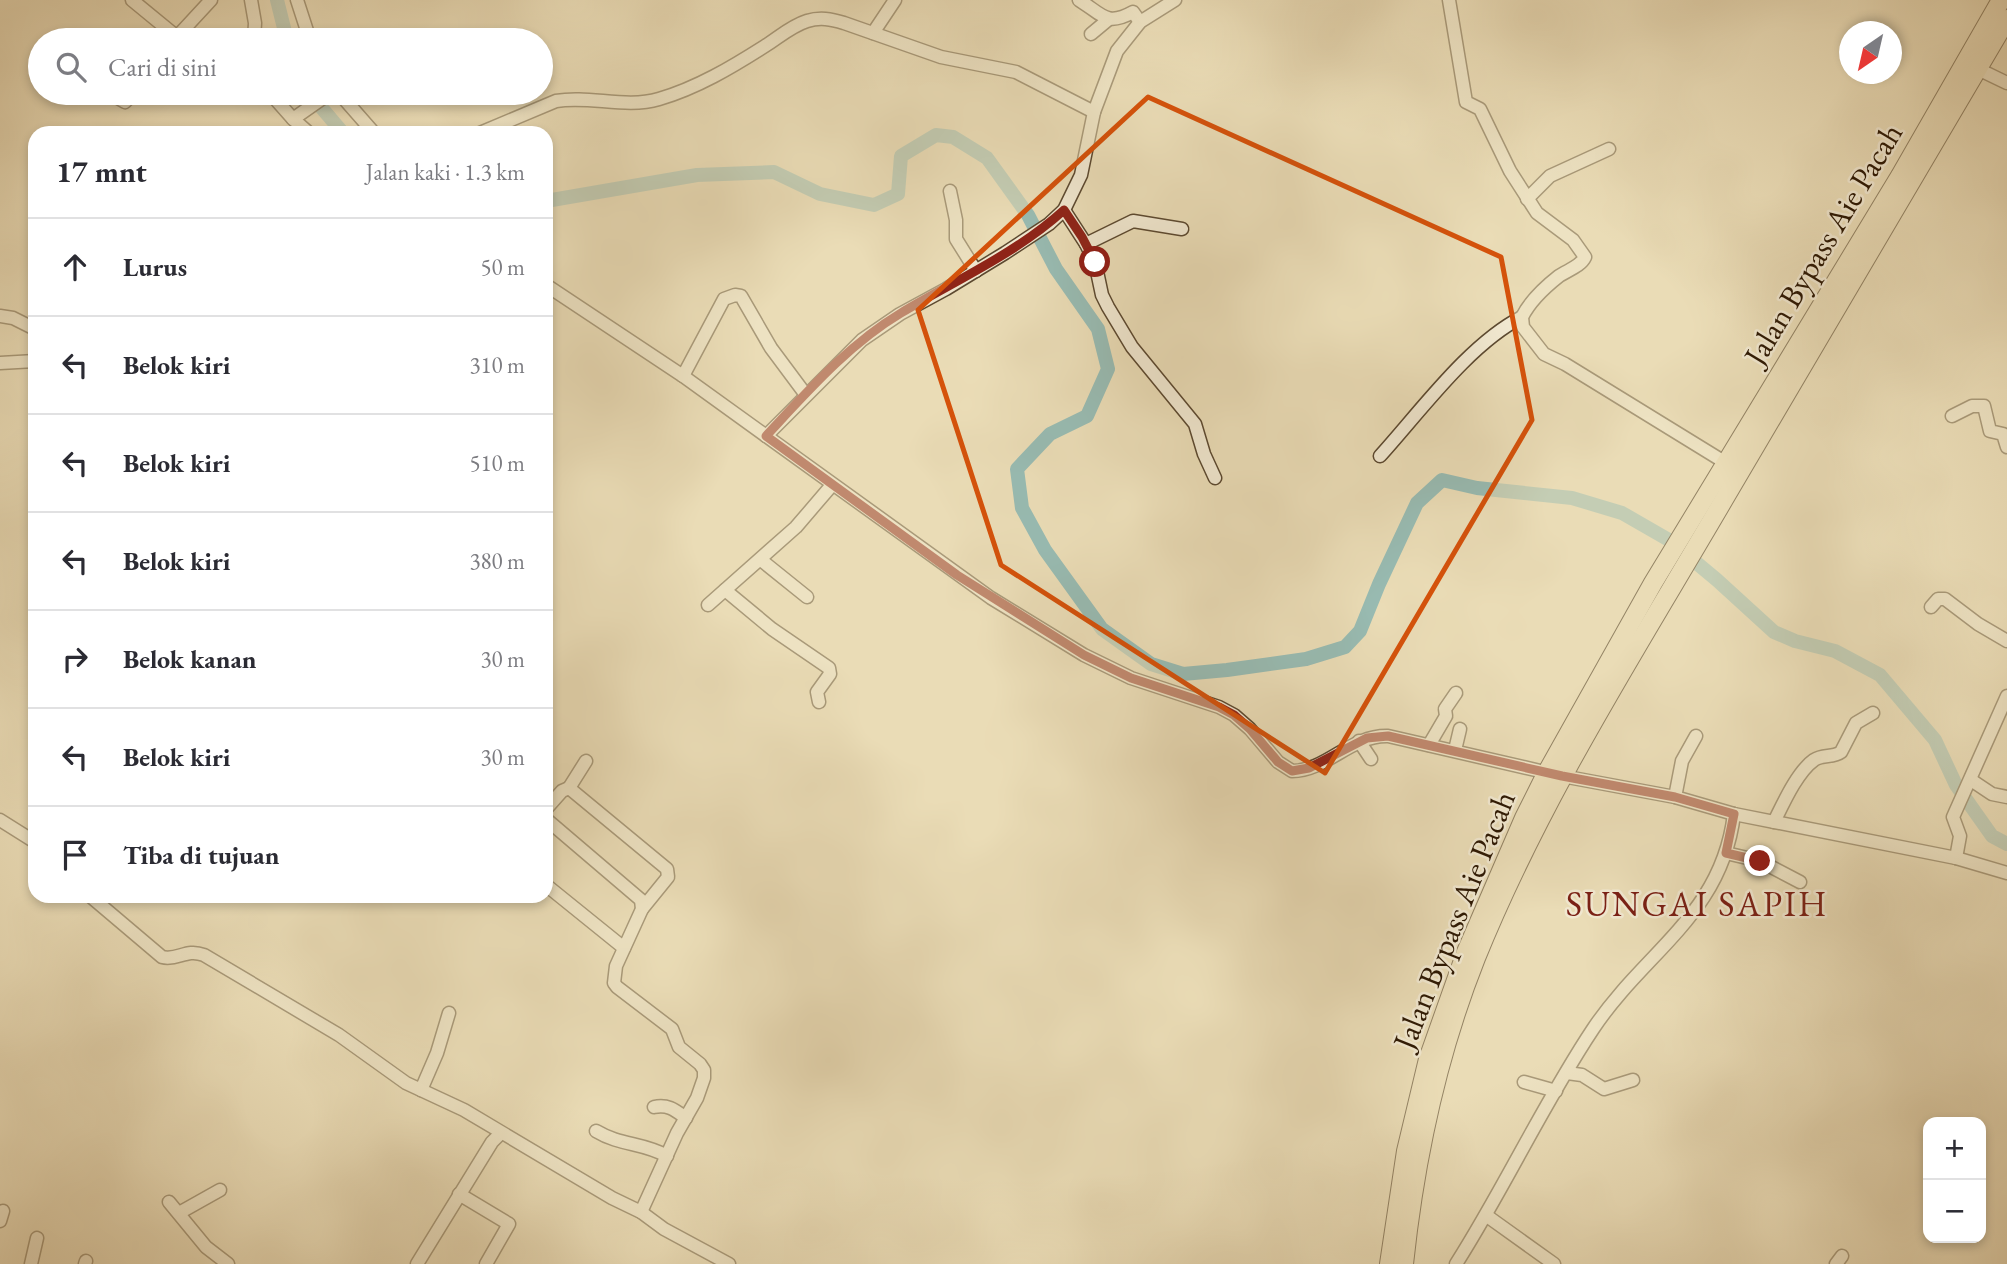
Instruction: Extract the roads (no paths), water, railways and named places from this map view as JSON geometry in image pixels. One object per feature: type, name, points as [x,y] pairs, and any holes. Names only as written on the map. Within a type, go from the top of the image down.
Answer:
[{"type":"highway","name":"Jalan Bypass Aie Pacah","points":[[1389,1264],[1408,1141],[1428,1059],[1466,952],[1502,864],[1661,587],[1692,517],[1900,176],[2001,0]]},
{"type":"highway","points":[[1661,587],[1709,525],[2007,19]]},
{"type":"highway","name":"Jalan Bypass Aie Pacah","points":[[1404,1264],[1426,1121],[1442,1060],[1465,988],[1555,774]]},
{"type":"street","points":[[132,0],[163,28]]},
{"type":"street","points":[[185,28],[211,0]]},
{"type":"street","points":[[251,0],[255,28]]},
{"type":"street","points":[[298,0],[306,28]]},
{"type":"street","points":[[873,33],[895,0]]},
{"type":"street","points":[[1079,0],[1094,4],[1109,19],[1118,20],[1136,17],[1175,0]]},
{"type":"street","points":[[1126,0],[1136,17]]},
{"type":"street","points":[[1380,456],[1477,350],[1495,334],[1522,317],[1548,285],[1583,262],[1585,257],[1573,240],[1544,219],[1527,199],[1493,140],[1480,109],[1466,102],[1449,0]]},
{"type":"street","points":[[766,436],[862,340],[900,314],[1004,253],[1049,224],[1064,210],[1081,175],[1094,111],[1117,51],[1136,17]]},
{"type":"street","points":[[553,102],[568,99],[636,103],[656,100],[678,93],[726,69],[803,22],[829,19],[941,57],[1016,72],[1094,111]]},
{"type":"street","points":[[1091,34],[1109,19]]},
{"type":"street","points":[[1978,69],[2007,83]]},
{"type":"street","points":[[281,105],[302,126]]},
{"type":"street","points":[[293,119],[315,105]]},
{"type":"street","points":[[345,105],[367,126]]},
{"type":"street","points":[[497,126],[546,105]]},
{"type":"street","points":[[1527,199],[1550,176],[1609,149]]},
{"type":"street","points":[[950,191],[956,220],[956,239],[976,271]]},
{"type":"street","points":[[1064,210],[1095,262],[1102,295],[1108,307],[1132,347],[1195,424],[1215,478]]},
{"type":"street","points":[[1086,244],[1134,221],[1182,229]]},
{"type":"street","points":[[553,290],[683,376],[991,598],[1084,655],[1131,678],[1234,715],[1286,768],[1298,771],[1309,768],[1359,741],[1388,736],[1555,774],[1675,797],[1734,814],[1956,859],[2007,873]]},
{"type":"street","points":[[683,376],[724,299],[735,295],[741,296],[771,348],[806,395]]},
{"type":"street","points":[[0,316],[28,325]]},
{"type":"street","points":[[1522,317],[1523,327],[1547,357],[1565,364],[1726,463]]},
{"type":"street","points":[[0,363],[28,361]]},
{"type":"street","points":[[1952,416],[1972,406],[1984,406],[1990,431],[2004,434],[2007,447]]},
{"type":"street","points":[[708,606],[796,527],[832,485]]},
{"type":"street","points":[[761,560],[807,597]]},
{"type":"street","points":[[725,590],[772,629],[829,668],[830,674],[817,692],[819,702]]},
{"type":"street","points":[[1931,607],[1938,598],[1945,599],[1978,624],[2007,641]]},
{"type":"street","points":[[1429,745],[1456,693]]},
{"type":"street","points":[[1956,859],[1960,836],[1954,820],[1956,810],[2007,696]]},
{"type":"street","points":[[1774,822],[1792,788],[1814,760],[1841,752],[1856,723],[1873,713]]},
{"type":"street","points":[[1455,750],[1460,729]]},
{"type":"street","points":[[1675,797],[1682,761],[1696,736]]},
{"type":"street","points":[[1359,741],[1371,759]]},
{"type":"street","points":[[553,801],[562,790],[569,788],[586,761]]},
{"type":"street","points":[[1970,783],[1992,794],[2007,797]]},
{"type":"street","points":[[569,788],[668,871],[668,877],[642,909],[624,948],[614,975],[614,983],[672,1029],[679,1047],[704,1070],[697,1098],[641,1212]]},
{"type":"street","points":[[1456,1264],[1487,1216],[1556,1091],[1606,1010],[1703,902],[1726,853],[1734,814]]},
{"type":"street","points":[[0,820],[28,838]]},
{"type":"street","points":[[553,825],[641,900],[642,909]]},
{"type":"street","points":[[1726,853],[1760,861],[1800,882]]},
{"type":"street","points":[[553,891],[624,948]]},
{"type":"street","points":[[98,903],[162,957],[167,959],[190,951],[204,955],[310,1017],[406,1083],[464,1110],[612,1198],[641,1212],[664,1229],[729,1264]]},
{"type":"street","points":[[421,1090],[437,1053],[449,1013]]},
{"type":"street","points":[[1567,1073],[1582,1075],[1604,1089],[1633,1080]]},
{"type":"street","points":[[1524,1082],[1556,1091]]},
{"type":"street","points":[[654,1107],[670,1107],[686,1118]]},
{"type":"street","points":[[596,1131],[623,1144],[646,1146],[667,1156]]},
{"type":"street","points":[[417,1264],[492,1142],[501,1133]]},
{"type":"street","points":[[179,1213],[220,1190]]},
{"type":"street","points":[[460,1194],[509,1224],[486,1264]]},
{"type":"street","points":[[169,1202],[206,1247],[228,1264]]},
{"type":"street","points":[[1487,1216],[1554,1264]]},
{"type":"street","points":[[32,1264],[37,1238]]},
{"type":"waterway","points":[[277,0],[284,28]]},
{"type":"waterway","points":[[319,105],[337,126]]},
{"type":"waterway","points":[[553,200],[697,175],[774,172],[820,194],[874,205],[898,194],[901,156],[936,135],[953,137],[987,158],[1028,215],[1056,269],[1098,329],[1108,369],[1087,416],[1050,434],[1017,469],[1022,508],[1045,550],[1102,629],[1151,664],[1183,674],[1306,659],[1345,647],[1360,631],[1417,503],[1442,480],[1477,488],[1572,498],[1622,513],[1669,540],[1774,632],[1795,641],[1835,651],[1880,675],[1935,740],[1956,785],[1992,836],[2007,844]]},
{"type":"district","name":"SUNGAI SAPIH","points":[[1697,904]]}]
